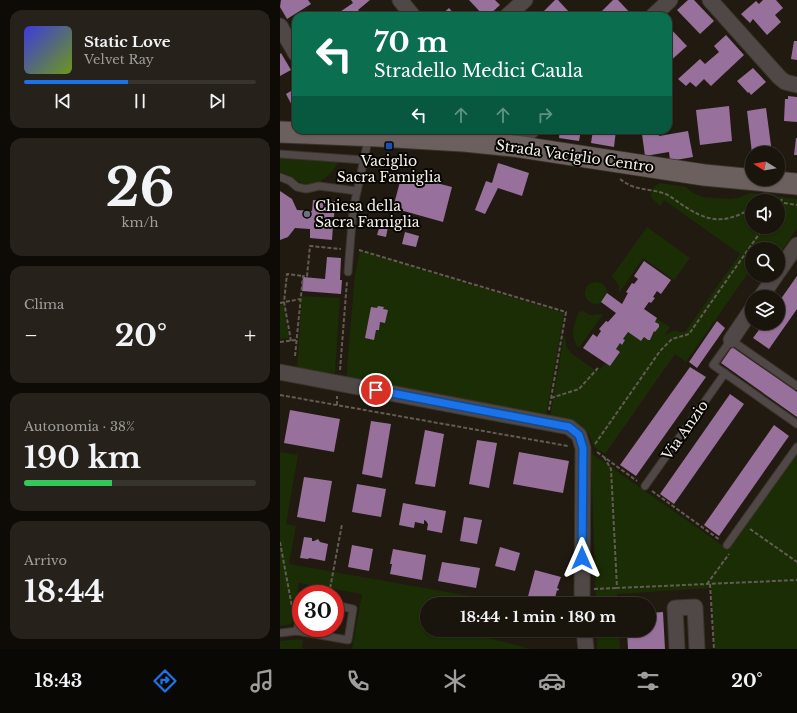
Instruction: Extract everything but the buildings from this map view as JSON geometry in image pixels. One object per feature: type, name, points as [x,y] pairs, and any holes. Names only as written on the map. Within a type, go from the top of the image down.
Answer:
[{"type":"street","points":[[400,0],[410,12]]},
{"type":"street","points":[[657,12],[670,0]]},
{"type":"street","points":[[710,0],[779,77],[785,82],[797,85]]},
{"type":"street","points":[[512,12],[522,5]]},
{"type":"street","points":[[280,26],[292,47]]},
{"type":"street","name":"Strada Vaciglio Centro","points":[[280,132],[292,132]]},
{"type":"street","name":"Strada Vaciglio Centro","points":[[377,134],[514,146],[704,175],[797,184]]},
{"type":"street","points":[[514,146],[528,134]]},
{"type":"street","points":[[785,262],[797,245]]},
{"type":"street","points":[[731,340],[745,319]]},
{"type":"street","points":[[280,372],[569,427],[579,435],[583,448],[582,597]]},
{"type":"street","points":[[677,649],[674,608],[695,606],[697,649]]},
{"type":"street","points":[[585,637],[586,649]]},
{"type":"lane","points":[[348,272],[353,210],[364,160],[377,134]]},
{"type":"lane","points":[[280,154],[364,160]]},
{"type":"lane","points":[[280,177],[290,181],[297,187],[306,189],[319,186],[357,191]]},
{"type":"lane","points":[[797,386],[731,340],[713,365],[797,424]]},
{"type":"lane","name":"Via Anzio","points":[[645,486],[725,373]]},
{"type":"lane","points":[[728,545],[797,448]]},
{"type":"lane","points":[[331,637],[348,640],[353,609],[344,607]]},
{"type":"lane","points":[[280,633],[292,632]]},
{"type":"path","points":[[609,161],[618,177],[629,186],[665,193],[696,214],[713,220],[729,218],[745,212]]},
{"type":"path","points":[[785,203],[797,205]]},
{"type":"path","points":[[714,649],[709,584],[732,549],[597,452],[590,450],[660,351],[672,339],[689,334],[759,234]]},
{"type":"path","points":[[291,341],[284,302],[287,274],[307,276],[310,246],[360,250],[566,312],[547,423]]},
{"type":"path","points":[[337,405],[348,272]]},
{"type":"path","points":[[295,356],[303,276]]},
{"type":"path","points":[[280,303],[300,299]]},
{"type":"path","points":[[280,342],[296,340]]},
{"type":"path","points":[[551,398],[579,389],[598,368]]},
{"type":"path","points":[[280,395],[573,446]]},
{"type":"path","points":[[604,457],[611,469],[617,588]]},
{"type":"path","points":[[331,585],[342,524]]},
{"type":"path","points":[[748,527],[797,562]]},
{"type":"path","points":[[280,542],[292,610]]},
{"type":"path","points":[[591,590],[797,580]]},
{"type":"green space","points":[[280,157],[338,162],[332,172],[322,180],[317,183],[306,184],[280,172]]},
{"type":"green space","points":[[660,183],[686,187],[693,193],[703,197],[729,199],[745,195],[745,234],[785,234],[785,197],[797,199],[797,229],[785,246],[785,242],[745,242],[745,277],[686,362],[675,354],[605,454],[594,447],[589,434],[581,425],[572,421],[550,417],[564,335],[567,348],[571,353],[598,372],[605,363],[610,366],[620,353],[616,349],[620,343],[622,345],[625,340],[623,339],[628,332],[641,341],[644,337],[648,340],[654,331],[655,332],[659,327],[659,324],[655,322],[657,319],[670,327],[665,335],[674,331],[685,332],[740,254],[664,200],[660,206],[651,197],[651,192],[656,185]]},
{"type":"green space","points":[[647,227],[690,258],[674,280],[643,258],[619,293],[619,286],[612,276]]},
{"type":"green space","points":[[360,251],[564,313],[546,416],[346,380],[355,274]]},
{"type":"green space","points":[[596,282],[604,285],[607,293],[604,301],[596,304],[588,301],[585,293],[588,285]]},
{"type":"green space","points":[[302,296],[340,298],[335,373],[297,370]]},
{"type":"green space","points":[[280,305],[283,305],[289,338],[280,339]]},
{"type":"green space","points":[[583,311],[590,315],[603,314],[579,348],[574,340],[573,331],[579,312]]},
{"type":"green space","points":[[280,452],[298,455],[286,524],[296,526],[289,564],[476,597],[420,597],[420,637],[486,637],[531,649],[352,649],[362,594],[344,591],[344,585],[310,585],[299,583],[299,585],[292,585],[292,624],[280,626]]},
{"type":"green space","points":[[591,453],[729,550],[797,453],[797,649],[715,649],[711,588],[617,594],[617,597],[596,597]]},
{"type":"green space","points":[[597,637],[619,637],[620,649],[597,649]]},
{"type":"green space","points":[[297,639],[303,640],[302,648],[307,649],[280,649],[280,641]]},
{"type":"place","name":"Vaciglio Sacra Famiglia","points":[[389,146]]},
{"type":"place","name":"Chiesa della Sacra Famiglia","points":[[307,214]]},
{"type":"route","points":[[376,390],[569,427],[579,435],[583,448],[582,558]]}]
